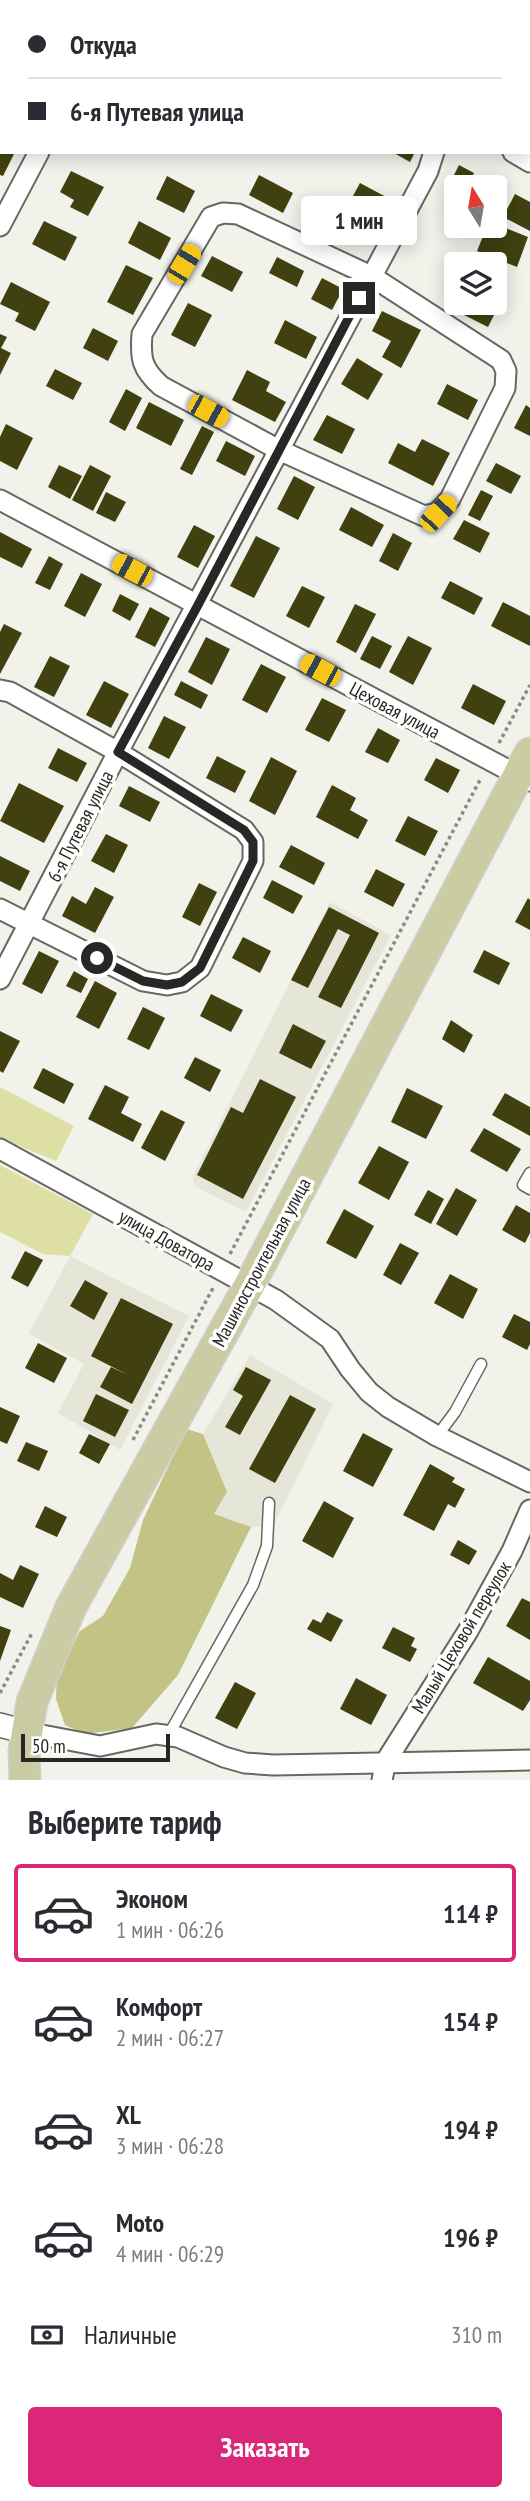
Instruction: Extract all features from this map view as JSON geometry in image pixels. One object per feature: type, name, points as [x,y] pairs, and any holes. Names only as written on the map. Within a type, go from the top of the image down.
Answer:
[{"type":"main road","name":"Машиностроительная улица","points":[[26,1780],[13,1728],[32,1702],[71,1607],[250,1284],[526,770]]},
{"type":"street","points":[[0,226],[37,154]]},
{"type":"street","name":"6-я Путевая улица","points":[[0,979],[428,171],[433,154]]},
{"type":"street","points":[[223,213],[238,214],[371,276],[501,360],[506,371],[505,388],[450,499],[438,513],[424,516],[279,450],[161,386],[147,373],[140,354],[142,334],[211,217],[223,213]]},
{"type":"street","name":"Цеховая улица","points":[[0,500],[490,760],[526,770]]},
{"type":"street","points":[[0,690],[10,692],[118,752],[244,830],[253,842],[253,861],[200,968],[182,982],[167,985],[143,981],[0,909]]},
{"type":"street","name":"улица Доватора","points":[[0,1149],[250,1284],[330,1339],[369,1392],[388,1407],[437,1436],[530,1482]]},
{"type":"street","name":"Малый Цеховой переулок","points":[[384,1771],[468,1631],[512,1551],[530,1510]]},
{"type":"street","points":[[13,1728],[100,1746],[136,1736],[156,1734],[190,1741],[224,1757],[245,1763],[273,1765],[384,1771],[530,1760]]},
{"type":"lane","points":[[530,1173],[523,1185],[530,1189]]},
{"type":"lane","points":[[437,1436],[455,1412],[481,1364]]},
{"type":"lane","points":[[168,1736],[253,1585],[267,1546],[269,1503]]},
{"type":"path","points":[[131,1443],[530,685]]},
{"type":"path","points":[[1,1689],[35,1627]]},
{"type":"shaded area","points":[[330,902],[391,935],[246,1212],[194,1186],[193,1176]]},
{"type":"shaded area","points":[[70,1256],[189,1316],[120,1450],[58,1413],[84,1364],[29,1334]]},
{"type":"shaded area","points":[[250,1355],[333,1404],[274,1525],[251,1527],[213,1514],[227,1492],[203,1434]]},
{"type":"green space","points":[[0,1087],[74,1126],[56,1161],[0,1138]]},
{"type":"green space","points":[[0,1165],[93,1214],[70,1256],[43,1254],[0,1232]]},
{"type":"green space","points":[[186,1429],[203,1434],[227,1492],[214,1514],[251,1527],[178,1675],[132,1728],[85,1734],[65,1725],[56,1699],[57,1675],[80,1631],[103,1616],[130,1568],[143,1520]]},
{"type":"building","points":[[0,154],[14,154],[3,176],[0,175]]},
{"type":"building","points":[[396,154],[414,154],[410,162]]},
{"type":"building","points":[[459,165],[474,173],[473,175],[454,175]]},
{"type":"building","points":[[71,171],[104,187],[88,216],[70,207],[74,200],[60,192]]},
{"type":"building","points":[[259,175],[293,193],[283,213],[249,195]]},
{"type":"building","points":[[167,176],[195,191],[184,213],[156,199]]},
{"type":"building","points":[[360,183],[388,198],[375,222],[347,207]]},
{"type":"building","points":[[515,194],[530,202],[530,231],[508,220],[508,207]]},
{"type":"building","points":[[44,221],[77,237],[65,261],[32,244]]},
{"type":"building","points":[[139,221],[171,238],[160,260],[128,243]]},
{"type":"building","points":[[508,229],[528,237],[517,267],[507,263],[507,252],[477,251],[482,238],[508,238]]},
{"type":"building","points":[[212,256],[243,272],[232,292],[201,276]]},
{"type":"building","points":[[277,257],[304,271],[297,287],[269,273]]},
{"type":"building","points":[[126,265],[153,278],[133,315],[107,302]]},
{"type":"building","points":[[322,278],[343,289],[332,310],[311,299]]},
{"type":"building","points":[[11,282],[50,302],[35,331],[15,321],[19,313],[0,304]]},
{"type":"building","points":[[188,303],[212,315],[195,347],[171,335]]},
{"type":"building","points":[[382,311],[421,330],[401,368],[382,357],[391,341],[372,331]]},
{"type":"building","points":[[464,315],[494,315],[488,327]]},
{"type":"building","points":[[285,320],[317,337],[306,359],[274,343]]},
{"type":"building","points":[[93,328],[118,341],[108,361],[83,348]]},
{"type":"building","points":[[0,334],[7,337],[1,348],[11,353],[0,375]]},
{"type":"building","points":[[357,358],[383,374],[368,400],[341,384]]},
{"type":"building","points":[[55,369],[82,383],[73,400],[46,386]]},
{"type":"building","points":[[247,370],[270,382],[266,391],[286,402],[275,422],[232,400]]},
{"type":"building","points":[[447,384],[478,400],[468,420],[437,404]]},
{"type":"building","points":[[126,389],[142,398],[125,431],[109,422]]},
{"type":"building","points":[[149,402],[184,420],[171,446],[136,428]]},
{"type":"building","points":[[526,405],[530,408],[530,436],[514,428]]},
{"type":"building","points":[[327,415],[355,429],[342,454],[313,440]]},
{"type":"building","points":[[6,424],[33,438],[17,470],[0,461],[0,437]]},
{"type":"building","points":[[202,426],[214,432],[192,475],[180,469]]},
{"type":"building","points":[[422,439],[450,453],[433,486],[388,463],[398,443],[415,452]]},
{"type":"building","points":[[226,441],[255,456],[245,476],[216,461]]},
{"type":"building","points":[[496,463],[521,476],[511,494],[486,481]]},
{"type":"building","points":[[59,465],[82,476],[70,499],[48,487]]},
{"type":"building","points":[[90,465],[111,476],[93,511],[72,500]]},
{"type":"building","points":[[294,476],[315,487],[298,520],[277,509]]},
{"type":"building","points":[[481,490],[493,496],[480,521],[468,515]]},
{"type":"building","points":[[106,492],[126,502],[115,522],[96,513]]},
{"type":"building","points":[[351,507],[384,525],[372,547],[339,530]]},
{"type":"building","points":[[464,520],[490,533],[480,553],[453,539]]},
{"type":"building","points":[[194,525],[215,536],[198,568],[177,557]]},
{"type":"building","points":[[0,532],[32,549],[22,568],[0,557]]},
{"type":"building","points":[[393,533],[412,543],[398,571],[379,561]]},
{"type":"building","points":[[256,536],[280,548],[254,598],[230,586]]},
{"type":"building","points":[[49,556],[63,564],[50,590],[35,583]]},
{"type":"building","points":[[81,573],[102,584],[85,617],[64,606]]},
{"type":"building","points":[[450,581],[483,598],[474,615],[441,598]]},
{"type":"building","points":[[302,586],[325,597],[309,628],[286,616]]},
{"type":"building","points":[[120,594],[139,604],[130,621],[112,611]]},
{"type":"building","points":[[503,602],[530,616],[530,646],[491,626]]},
{"type":"building","points":[[355,604],[376,614],[356,653],[336,642]]},
{"type":"building","points":[[150,607],[170,618],[155,647],[135,637]]},
{"type":"building","points":[[4,624],[22,633],[0,674],[0,632]]},
{"type":"building","points":[[372,636],[392,646],[380,669],[360,659]]},
{"type":"building","points":[[408,636],[432,648],[413,685],[389,672]]},
{"type":"building","points":[[206,637],[230,649],[212,685],[188,672]]},
{"type":"building","points":[[50,656],[70,666],[54,697],[34,687]]},
{"type":"building","points":[[261,664],[286,677],[267,713],[242,700]]},
{"type":"building","points":[[104,681],[129,694],[111,728],[86,715]]},
{"type":"building","points":[[181,681],[208,695],[201,709],[174,695]]},
{"type":"building","points":[[473,684],[506,701],[494,725],[461,708]]},
{"type":"building","points":[[322,698],[346,710],[329,742],[305,730]]},
{"type":"building","points":[[164,716],[186,727],[169,759],[148,748]]},
{"type":"building","points":[[378,728],[400,740],[388,763],[365,752]]},
{"type":"building","points":[[58,748],[87,763],[77,782],[48,768]]},
{"type":"building","points":[[217,756],[246,771],[235,793],[206,778]]},
{"type":"building","points":[[271,757],[297,771],[275,815],[249,801]]},
{"type":"building","points":[[436,758],[460,770],[448,793],[424,780]]},
{"type":"building","points":[[19,783],[64,806],[44,843],[0,821]]},
{"type":"building","points":[[332,785],[356,798],[350,810],[368,820],[358,839],[316,817]]},
{"type":"building","points":[[129,786],[160,802],[150,822],[119,806]]},
{"type":"building","points":[[408,816],[438,831],[425,856],[395,841]]},
{"type":"building","points":[[106,834],[128,845],[114,873],[91,861]]},
{"type":"building","points":[[291,845],[325,863],[314,885],[279,867]]},
{"type":"building","points":[[0,856],[30,871],[20,891],[0,881]]},
{"type":"building","points":[[376,869],[405,884],[393,907],[364,892]]},
{"type":"building","points":[[272,880],[303,896],[293,914],[263,898]]},
{"type":"building","points":[[199,883],[217,892],[200,926],[182,917]]},
{"type":"building","points":[[95,887],[114,897],[95,933],[62,916],[72,896],[86,904]]},
{"type":"building","points":[[528,898],[530,900],[530,930],[515,922]]},
{"type":"building","points":[[329,907],[379,933],[341,1008],[318,997],[350,935],[338,929],[308,988],[291,980]]},
{"type":"building","points":[[243,937],[271,951],[260,973],[232,958]]},
{"type":"building","points":[[484,950],[510,963],[499,985],[473,972]]},
{"type":"building","points":[[39,951],[59,961],[42,994],[22,984]]},
{"type":"building","points":[[74,971],[88,979],[81,993],[66,986]]},
{"type":"building","points":[[95,981],[117,993],[99,1029],[76,1017]]},
{"type":"building","points":[[211,994],[243,1010],[231,1032],[200,1016]]},
{"type":"building","points":[[143,1007],[165,1018],[149,1050],[127,1039]]},
{"type":"building","points":[[451,1020],[473,1035],[464,1053],[442,1039]]},
{"type":"building","points":[[293,1024],[326,1041],[311,1069],[279,1053]]},
{"type":"building","points":[[0,1031],[20,1041],[3,1073],[0,1071]]},
{"type":"building","points":[[195,1057],[221,1070],[210,1092],[184,1078]]},
{"type":"building","points":[[43,1068],[74,1084],[64,1104],[33,1088]]},
{"type":"building","points":[[260,1079],[296,1097],[243,1199],[197,1175],[231,1107],[243,1113]]},
{"type":"building","points":[[105,1085],[129,1097],[121,1113],[142,1124],[133,1142],[88,1119]]},
{"type":"building","points":[[407,1088],[443,1106],[426,1139],[391,1122]]},
{"type":"building","points":[[505,1093],[530,1107],[530,1136],[492,1115]]},
{"type":"building","points":[[161,1110],[185,1122],[165,1161],[141,1148]]},
{"type":"building","points":[[484,1128],[521,1149],[507,1172],[470,1151]]},
{"type":"building","points":[[379,1146],[409,1162],[389,1200],[358,1183]]},
{"type":"building","points":[[456,1188],[477,1200],[457,1236],[436,1224]]},
{"type":"building","points":[[428,1190],[444,1199],[431,1224],[414,1215]]},
{"type":"building","points":[[516,1205],[530,1213],[530,1233],[525,1243],[502,1230]]},
{"type":"building","points":[[344,1209],[374,1226],[356,1259],[326,1243]]},
{"type":"building","points":[[400,1243],[419,1253],[401,1285],[383,1275]]},
{"type":"building","points":[[25,1251],[43,1260],[28,1287],[11,1278]]},
{"type":"building","points":[[450,1274],[478,1289],[463,1319],[434,1303]]},
{"type":"building","points":[[85,1280],[108,1293],[94,1320],[70,1306]]},
{"type":"building","points":[[121,1298],[173,1324],[132,1404],[100,1387],[111,1367],[128,1375],[91,1356]]},
{"type":"building","points":[[514,1314],[530,1322],[530,1344],[527,1350],[502,1337]]},
{"type":"building","points":[[38,1343],[67,1358],[54,1383],[25,1368]]},
{"type":"building","points":[[246,1367],[271,1380],[240,1435],[225,1427],[243,1396],[233,1390]]},
{"type":"building","points":[[96,1394],[129,1410],[115,1437],[83,1421]]},
{"type":"building","points":[[290,1395],[316,1409],[275,1483],[249,1469]]},
{"type":"building","points":[[0,1407],[20,1416],[7,1444],[0,1441]]},
{"type":"building","points":[[363,1433],[393,1449],[373,1487],[343,1471]]},
{"type":"building","points":[[89,1434],[110,1444],[99,1464],[79,1453]]},
{"type":"building","points":[[26,1442],[48,1451],[39,1471],[17,1461]]},
{"type":"building","points":[[430,1464],[455,1478],[452,1482],[465,1489],[455,1508],[448,1504],[434,1531],[403,1515]]},
{"type":"building","points":[[324,1501],[354,1518],[333,1558],[302,1541]]},
{"type":"building","points":[[45,1506],[67,1517],[57,1537],[35,1527]]},
{"type":"building","points":[[458,1540],[477,1551],[469,1565],[450,1555]]},
{"type":"building","points":[[20,1565],[39,1574],[23,1608],[0,1597],[0,1573],[13,1580]]},
{"type":"building","points":[[522,1598],[530,1602],[530,1640],[506,1626]]},
{"type":"building","points":[[327,1612],[343,1620],[331,1642],[307,1629],[313,1619],[321,1623]]},
{"type":"building","points":[[0,1626],[11,1630],[0,1661]]},
{"type":"building","points":[[393,1627],[415,1638],[411,1646],[417,1649],[410,1662],[382,1648]]},
{"type":"building","points":[[488,1657],[530,1681],[530,1700],[523,1711],[473,1683]]},
{"type":"building","points":[[356,1678],[387,1695],[371,1725],[340,1709]]},
{"type":"building","points":[[235,1682],[256,1693],[237,1729],[215,1718]]},
{"type":"route","points":[[97,958],[143,981],[167,985],[182,982],[200,968],[253,861],[253,842],[244,830],[118,752],[359,298]]}]
